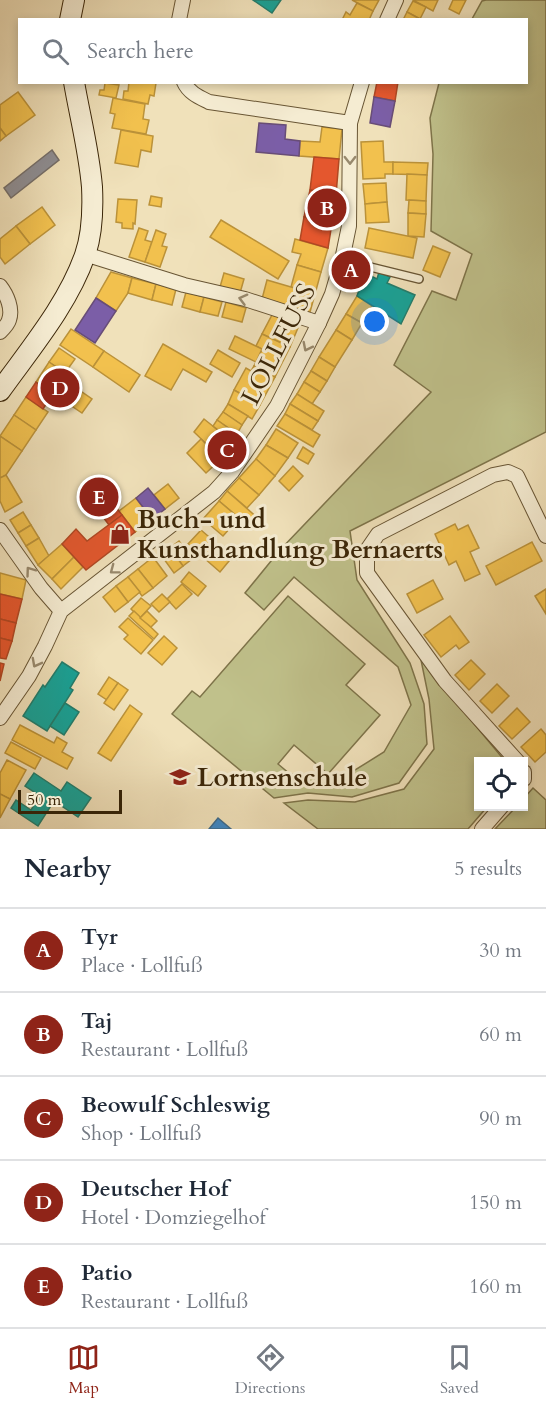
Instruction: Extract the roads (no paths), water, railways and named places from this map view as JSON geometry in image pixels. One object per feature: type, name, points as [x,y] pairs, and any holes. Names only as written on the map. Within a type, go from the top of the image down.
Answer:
[{"type":"street","points":[[70,18],[74,0]]},
{"type":"street","points":[[179,18],[183,0]]},
{"type":"street","points":[[388,18],[396,0]]},
{"type":"street","points":[[0,391],[66,296],[86,254],[92,219],[92,188],[86,139],[74,84]]},
{"type":"street","points":[[185,84],[195,95],[209,102],[350,123]]},
{"type":"street","name":"LOLLFUSS","points":[[61,611],[214,492],[232,472],[277,406],[332,294],[342,260],[349,226],[350,123],[361,84]]},
{"type":"street","points":[[86,254],[184,285],[245,299],[319,323]]},
{"type":"street","points":[[0,286],[10,308],[9,321],[0,332]]},
{"type":"street","points":[[513,757],[445,681],[367,573],[367,550],[378,534],[494,475],[508,472],[517,476],[544,532]]},
{"type":"street","points":[[0,530],[41,588],[61,611],[29,676],[0,718]]},
{"type":"street","points":[[482,829],[498,811]]},
{"type":"lane","points":[[342,260],[419,279]]},
{"type":"place","name":"Taj","points":[[327,208]]},
{"type":"place","name":"Tyr","points":[[351,270]]},
{"type":"place","name":"Deutscher Hof","points":[[60,388]]},
{"type":"place","name":"Beowulf Schleswig","points":[[227,450]]},
{"type":"place","name":"Patio","points":[[99,497]]},
{"type":"place","name":"Buch- und Kunsthandlung Bernaerts","points":[[120,534]]},
{"type":"place","name":"Lornsenschule","points":[[180,777]]}]
